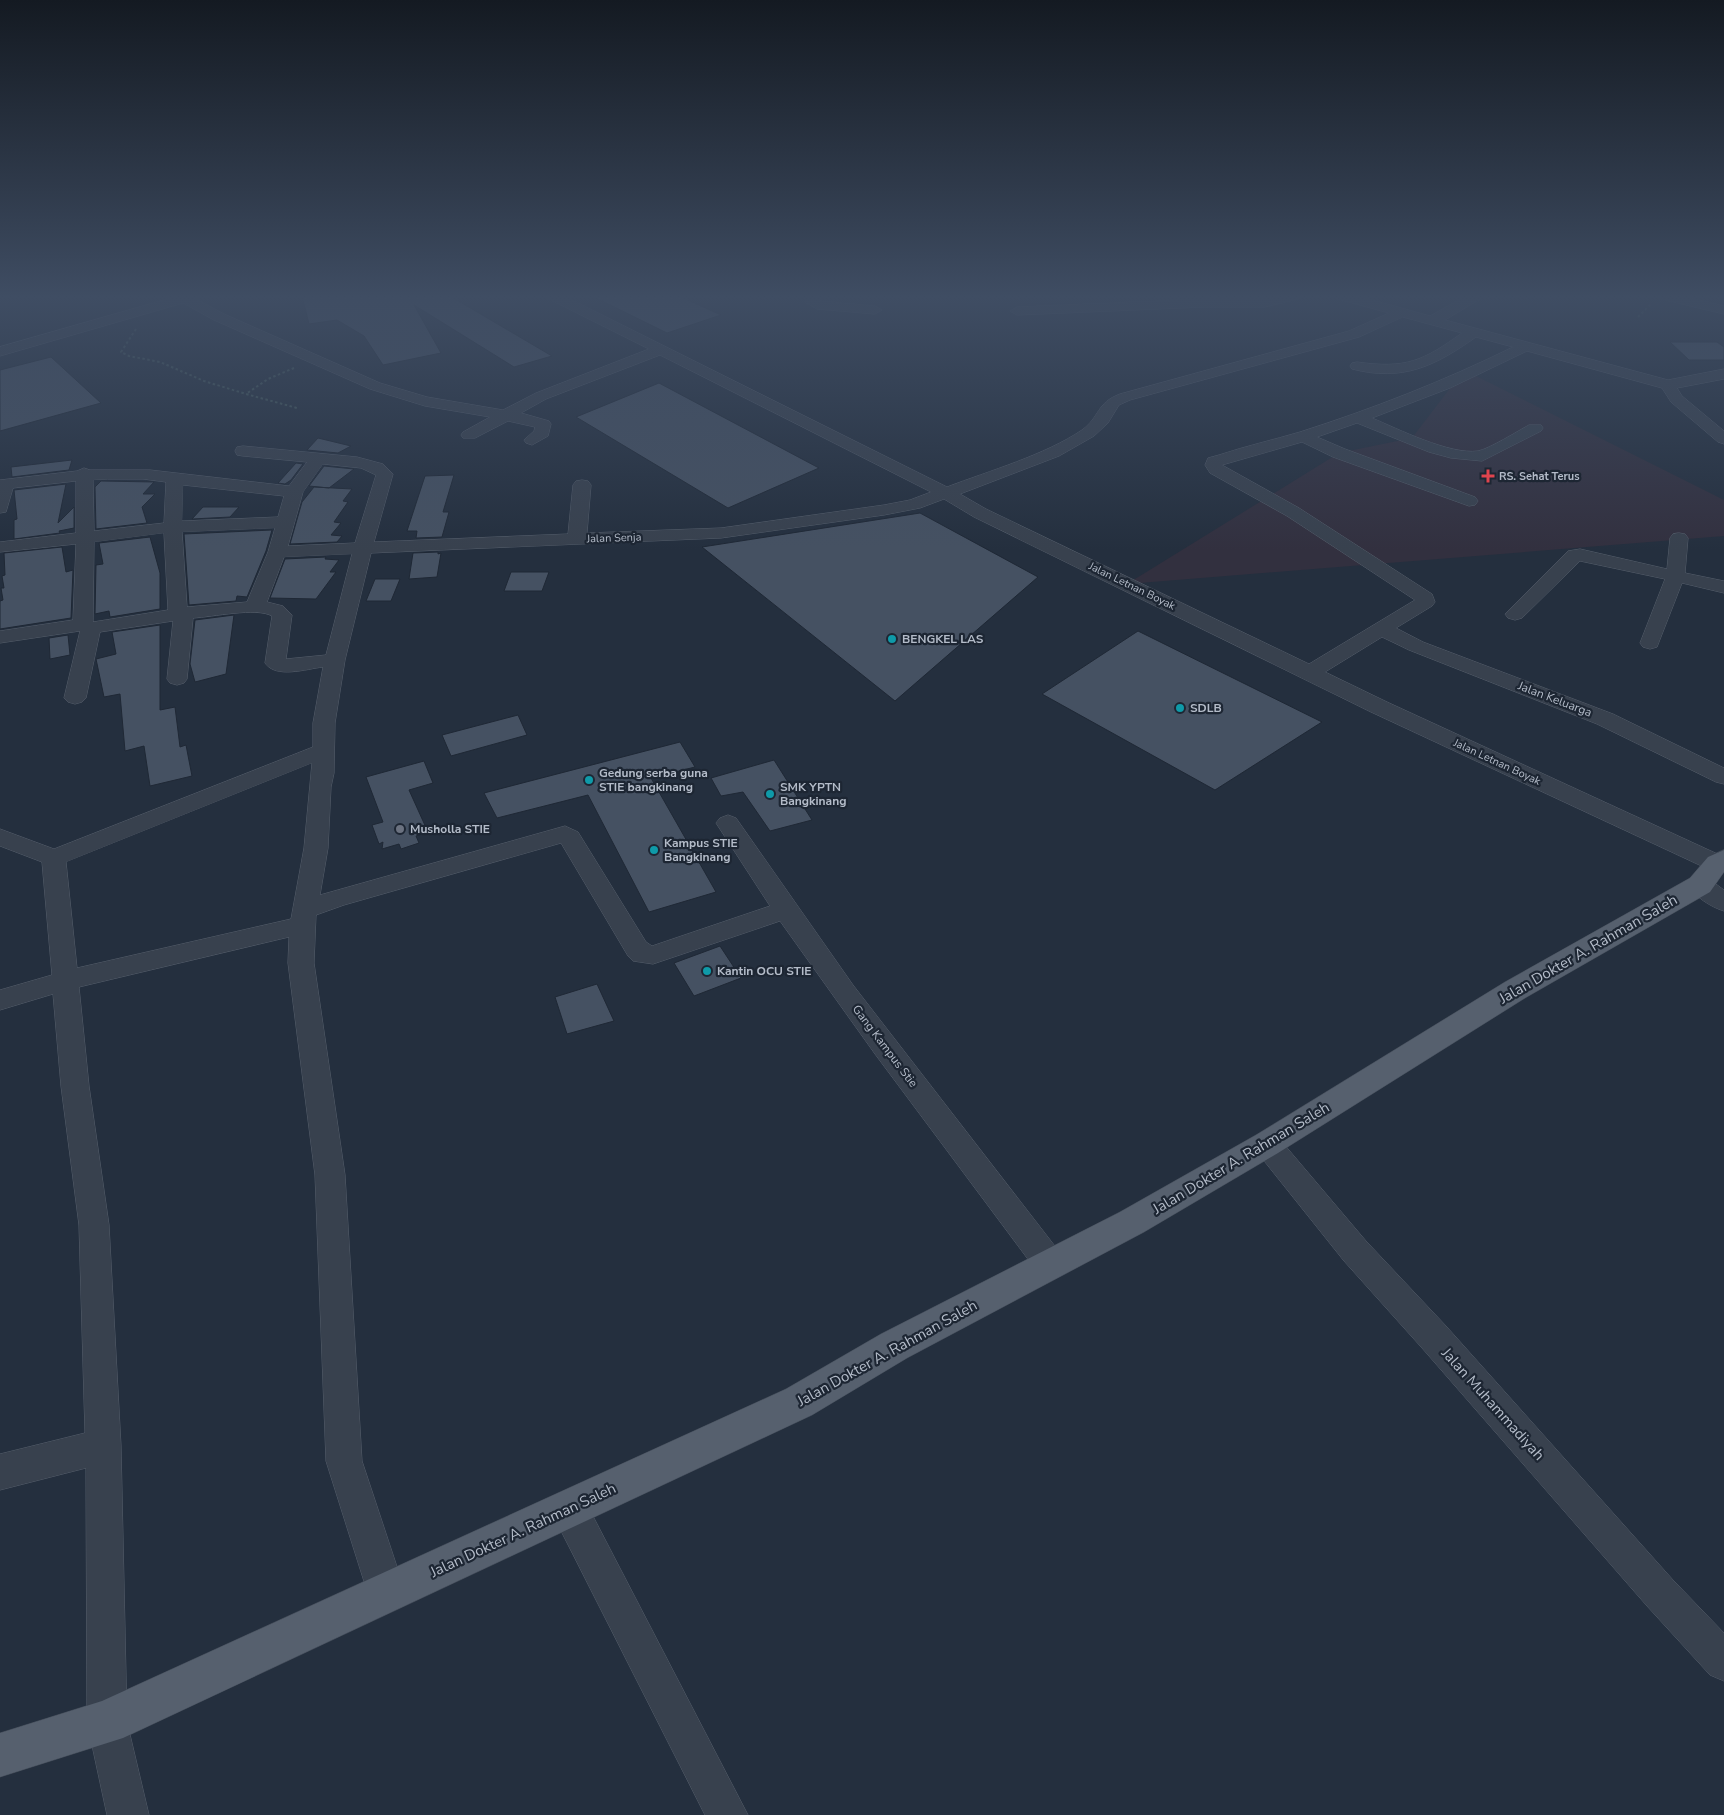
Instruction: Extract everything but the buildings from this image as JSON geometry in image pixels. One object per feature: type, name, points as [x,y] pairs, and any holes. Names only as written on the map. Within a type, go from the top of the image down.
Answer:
[{"type":"main road","name":"Jalan Dokter A. Rahman Saleh","points":[[0,1755],[107,1722],[799,1402],[894,1346],[1132,1222],[1267,1144],[1515,990],[1716,877]]},
{"type":"street","points":[[363,381],[405,396],[531,420],[543,424],[542,433],[532,440]]},
{"type":"street","points":[[469,435],[541,396],[581,381]]},
{"type":"street","name":"Jalan Letnan Boyak","points":[[721,381],[946,493],[988,517],[1310,672],[1716,877]]},
{"type":"street","name":"Jalan Senja","points":[[277,552],[677,536],[756,529],[884,510],[914,504],[1053,452],[1096,427],[1112,402],[1188,381]]},
{"type":"street","points":[[1310,672],[1425,602],[1425,598],[1293,512],[1216,469],[1214,462],[1303,436],[1404,401],[1454,381]]},
{"type":"street","points":[[1652,381],[1668,385],[1690,381]]},
{"type":"street","points":[[1668,385],[1676,399],[1724,439]]},
{"type":"street","points":[[1355,417],[1425,444],[1456,454],[1473,456],[1482,456],[1535,428]]},
{"type":"street","points":[[1303,436],[1339,453],[1469,501]]},
{"type":"street","points":[[243,451],[318,460],[357,462],[373,466],[385,474],[369,524],[335,660],[324,724],[323,773],[320,787],[316,848],[303,918],[301,964],[330,1175],[344,1461],[387,1594]]},
{"type":"street","points":[[255,607],[277,552],[294,492],[318,460]]},
{"type":"street","points":[[0,508],[2,485],[84,474],[148,474],[175,479],[294,492]]},
{"type":"street","points":[[75,698],[87,626],[84,474]]},
{"type":"street","points":[[175,479],[172,527],[181,614],[177,679]]},
{"type":"street","points":[[577,539],[582,485]]},
{"type":"street","points":[[0,546],[172,527],[286,522]]},
{"type":"street","points":[[599,558],[603,538]]},
{"type":"street","points":[[1650,643],[1675,577],[1679,538]]},
{"type":"street","points":[[1515,614],[1575,556],[1588,556],[1724,588]]},
{"type":"street","points":[[0,636],[181,614],[255,607],[269,608],[278,611],[282,615],[275,662],[279,666],[335,660]]},
{"type":"street","name":"Jalan Keluarga","points":[[1382,629],[1416,646],[1605,718],[1724,776]]},
{"type":"street","points":[[0,837],[54,858],[322,751]]},
{"type":"street","name":"Gang Kampus Stie","points":[[728,823],[784,910],[1050,1264]]},
{"type":"street","points":[[0,1000],[66,980],[303,918],[335,899],[565,834],[570,838],[637,949],[642,954],[653,955],[784,910]]},
{"type":"street","points":[[54,858],[75,1086],[94,1225],[104,1446],[107,1722],[128,1815]]},
{"type":"street","name":"Jalan Muhammadiyah","points":[[1267,1144],[1355,1251],[1447,1351],[1660,1592],[1724,1660]]},
{"type":"street","points":[[0,1472],[104,1446]]},
{"type":"street","points":[[569,1508],[727,1815]]},
{"type":"path","points":[[203,381],[297,408]]},
{"type":"path","points":[[246,394],[266,381]]},
{"type":"shaded area","name":"RS. Sehat Terus","points":[[1456,381],[1485,381],[1724,500],[1724,536],[1127,584],[1339,453],[1412,438]]},
{"type":"place","name":"RS. Sehat Terus","points":[[1488,476]]},
{"type":"place","name":"BENGKEL LAS","points":[[892,639]]},
{"type":"place","name":"SDLB","points":[[1180,708]]},
{"type":"place","name":"Gedung serba guna STIE bangkinang","points":[[589,780]]},
{"type":"place","name":"SMK YPTN Bangkinang","points":[[770,794]]},
{"type":"place","name":"Musholla STIE","points":[[400,829]]},
{"type":"place","name":"Kampus STIE Bangkinang","points":[[654,850]]},
{"type":"place","name":"Kantin OCU STIE","points":[[707,971]]}]
